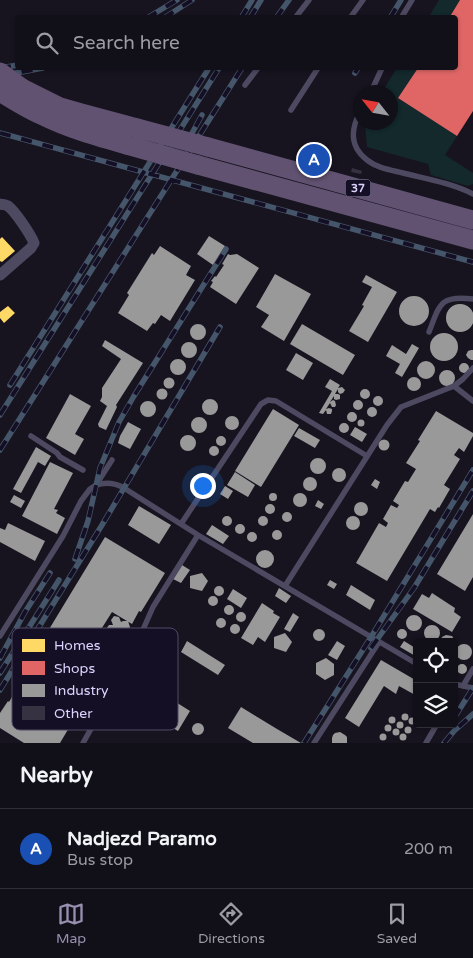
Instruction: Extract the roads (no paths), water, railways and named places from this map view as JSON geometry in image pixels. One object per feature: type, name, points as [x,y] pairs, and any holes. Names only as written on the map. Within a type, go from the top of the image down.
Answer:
[{"type":"main road","name":"37","points":[[0,72],[22,88],[60,107],[473,220]]},
{"type":"main road","name":"37","points":[[0,92],[41,116],[84,133],[473,240]]},
{"type":"street","points":[[0,204],[4,204],[13,211],[34,243],[31,248],[0,275]]},
{"type":"lane","points":[[297,15],[308,0]]},
{"type":"lane","points":[[352,15],[364,0]]},
{"type":"lane","points":[[403,15],[412,0]]},
{"type":"lane","points":[[245,84],[256,70]]},
{"type":"lane","points":[[291,110],[317,70]]},
{"type":"lane","points":[[374,85],[381,70]]},
{"type":"lane","points":[[353,130],[356,147],[365,159],[370,162],[384,168],[449,184],[473,194]]},
{"type":"lane","points":[[429,332],[439,307],[445,301],[453,298],[473,299]]},
{"type":"lane","points":[[285,586],[387,425],[401,407],[454,386],[473,368]]},
{"type":"lane","points":[[454,386],[473,401]]},
{"type":"lane","points":[[180,524],[261,404],[268,400],[276,401],[367,456]]},
{"type":"lane","points":[[31,436],[57,453],[60,458],[83,470]]},
{"type":"lane","points":[[96,485],[112,460]]},
{"type":"lane","points":[[0,636],[63,536],[81,501],[90,489],[96,485],[107,483],[118,485],[198,535],[413,662]]},
{"type":"lane","points":[[143,628],[153,606],[198,535]]},
{"type":"lane","points":[[314,743],[379,642]]},
{"type":"lane","points":[[463,686],[473,669]]},
{"type":"lane","points":[[458,685],[473,688]]},
{"type":"lane","points":[[426,743],[435,728]]},
{"type":"lane","points":[[83,743],[90,730]]},
{"type":"railway","points":[[152,15],[177,0]]},
{"type":"railway","points":[[169,15],[192,0]]},
{"type":"railway","points":[[243,15],[252,0]]},
{"type":"railway","points":[[252,15],[261,0]]},
{"type":"railway","points":[[278,15],[289,0]]},
{"type":"railway","points":[[392,15],[401,0]]},
{"type":"railway","points":[[0,68],[15,66]]},
{"type":"railway","points":[[0,76],[32,70]]},
{"type":"railway","points":[[10,385],[208,70]]},
{"type":"railway","points":[[0,415],[218,70]]},
{"type":"railway","points":[[0,450],[241,70]]},
{"type":"railway","points":[[185,146],[202,115]]},
{"type":"railway","points":[[0,133],[473,262]]},
{"type":"railway","points":[[75,559],[88,521],[100,468],[119,422],[226,249]]},
{"type":"railway","points":[[38,628],[220,327]]},
{"type":"railway","points":[[304,743],[473,470]]},
{"type":"railway","points":[[371,648],[414,588],[473,491]]},
{"type":"railway","points":[[16,628],[50,573]]},
{"type":"railway","points":[[29,628],[59,580]]},
{"type":"railway","points":[[0,658],[12,636]]},
{"type":"railway","points":[[0,673],[12,654]]},
{"type":"railway","points":[[0,690],[12,671]]},
{"type":"railway","points":[[458,712],[473,688]]},
{"type":"railway","points":[[444,743],[473,714]]},
{"type":"place","name":"Nadjezd Paramo","points":[[314,160]]}]
